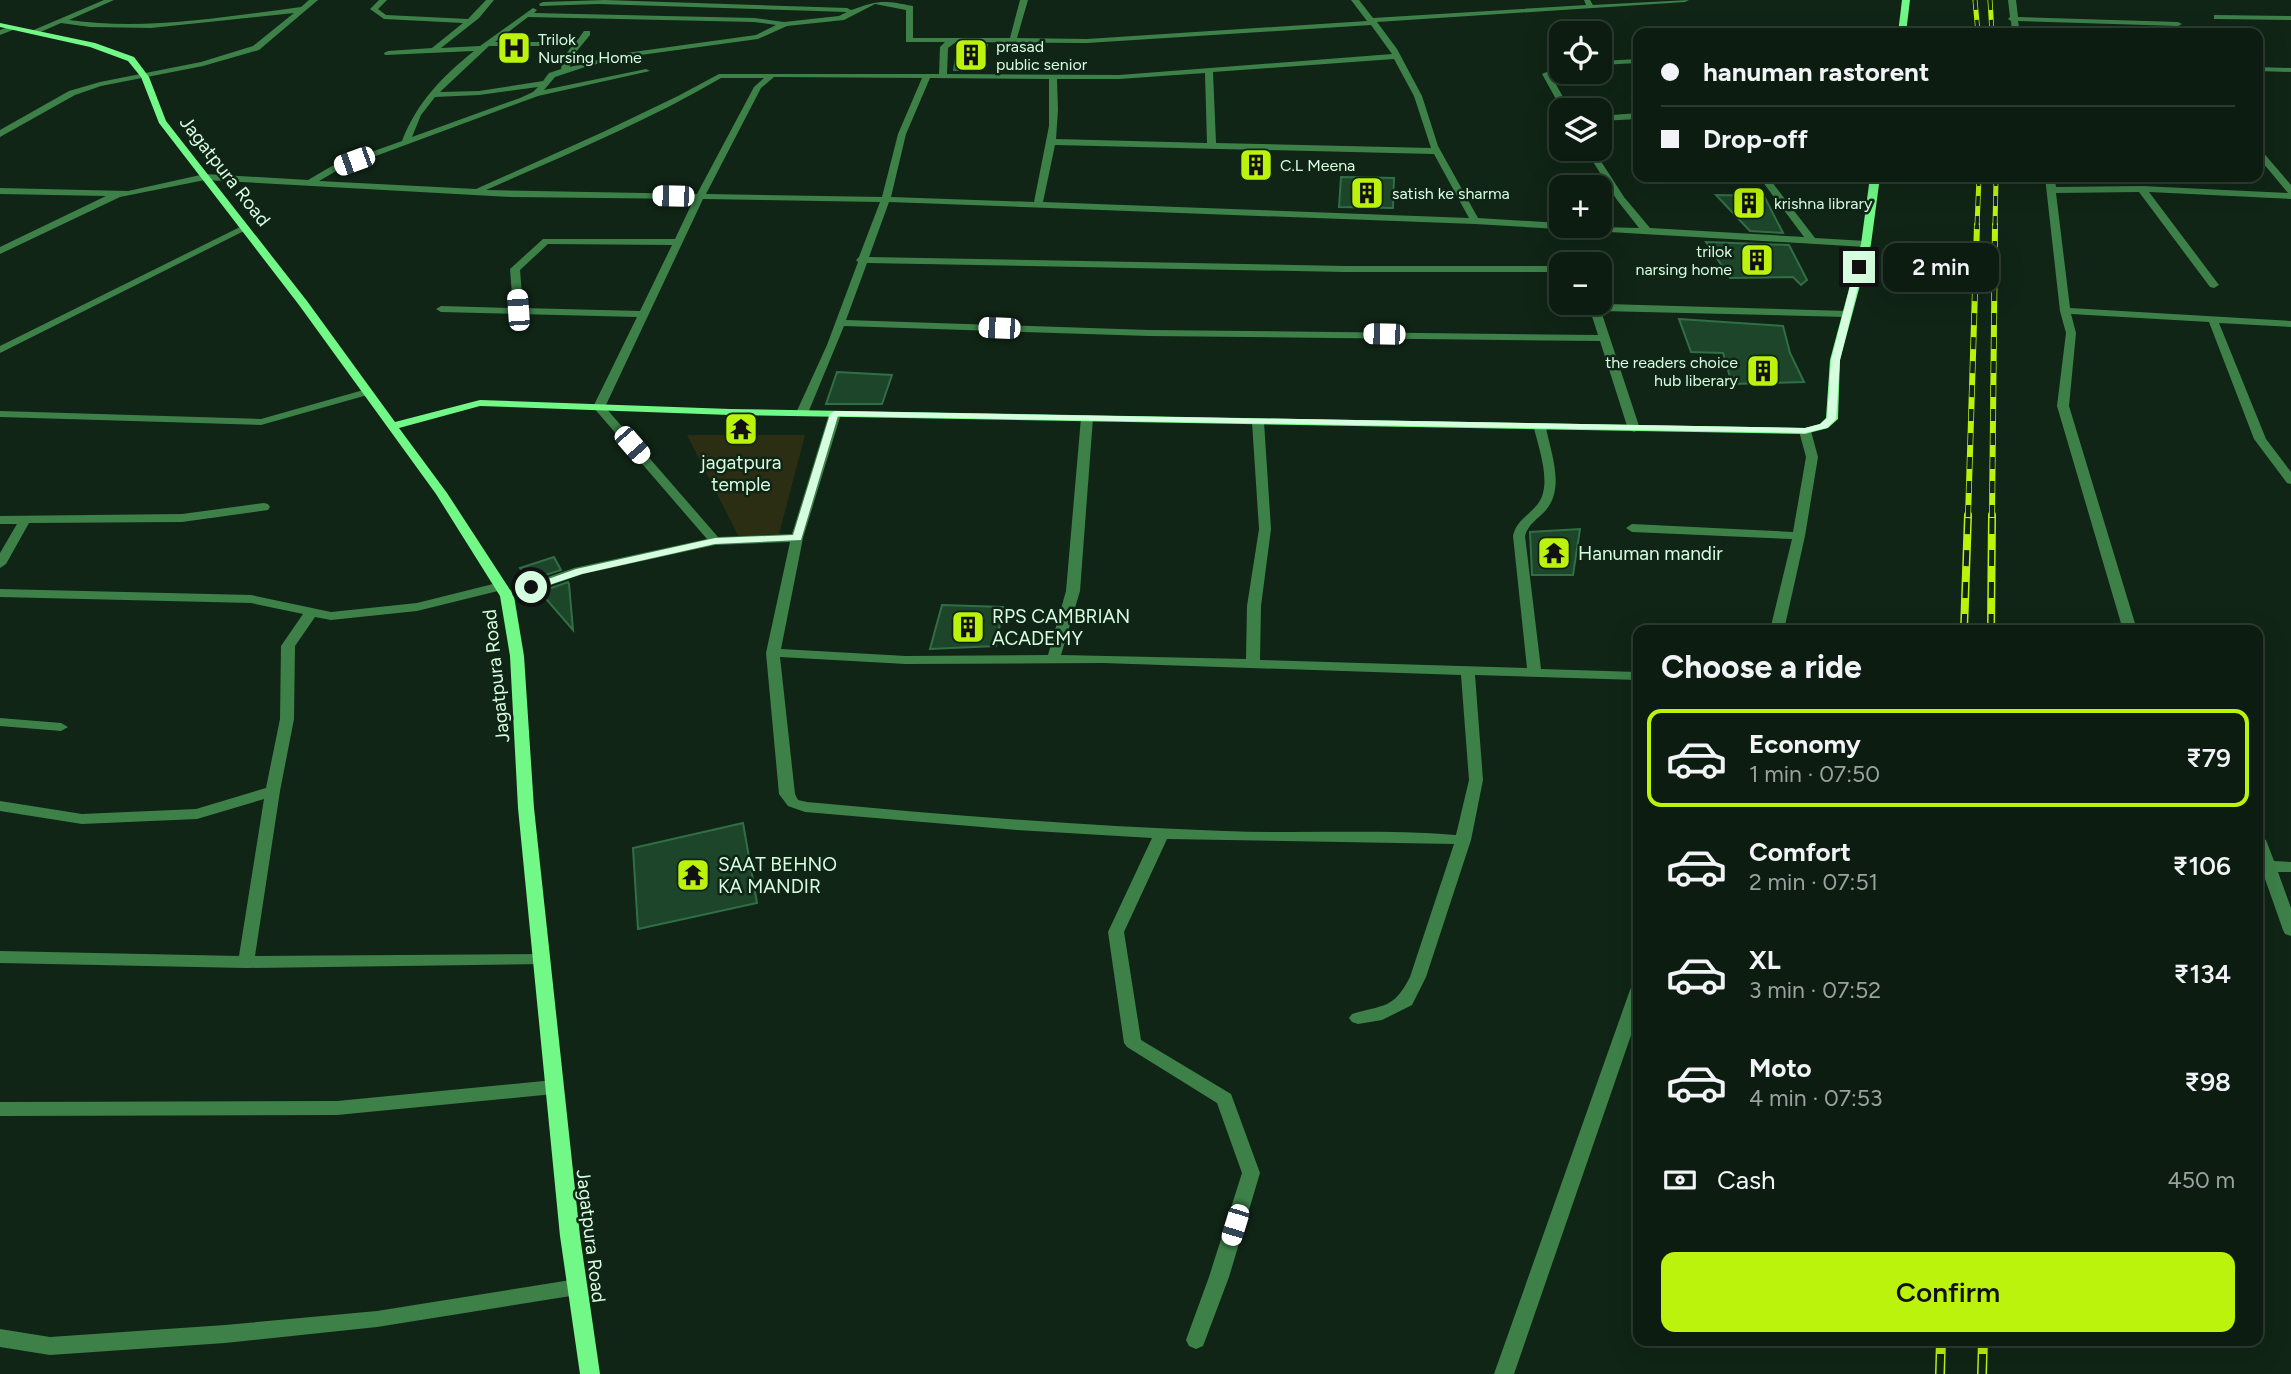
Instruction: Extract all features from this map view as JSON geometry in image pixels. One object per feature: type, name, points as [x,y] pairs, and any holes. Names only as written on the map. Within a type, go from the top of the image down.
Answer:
[{"type":"street","points":[[33,32],[110,0]]},
{"type":"street","points":[[0,134],[72,93],[100,84],[202,64],[256,48],[314,0]]},
{"type":"street","points":[[383,0],[374,9],[384,17],[470,21]]},
{"type":"street","points":[[435,49],[470,21],[490,0]]},
{"type":"street","points":[[1013,40],[1024,0]]},
{"type":"street","points":[[1355,0],[1397,56],[1418,96],[1437,150],[1475,221]]},
{"type":"street","points":[[525,15],[754,20],[785,24],[841,18],[876,1],[910,8],[909,40],[1087,41],[1373,22],[1474,11],[1589,3],[1685,0]]},
{"type":"street","points":[[1903,28],[1906,0]]},
{"type":"street","points":[[2012,0],[2015,28]]},
{"type":"street","points":[[405,141],[418,113],[435,95],[485,46],[546,2],[859,10]]},
{"type":"street","points":[[62,22],[103,28],[140,27],[304,9]]},
{"type":"street","points":[[2217,17],[2291,18]]},
{"type":"street","points":[[2012,19],[2178,24]]},
{"type":"street","points":[[536,94],[552,75],[565,71],[626,55],[758,37],[785,24]]},
{"type":"street","name":"Jagatpura Road","points":[[5,29],[33,32],[92,45],[131,59],[145,77],[162,121],[368,392],[441,493],[504,591],[517,656],[526,808],[541,960],[577,1287],[590,1374]]},
{"type":"street","points":[[565,71],[567,58],[587,33]]},
{"type":"street","points":[[943,75],[944,47],[954,40]]},
{"type":"street","points":[[388,53],[485,46],[577,44]]},
{"type":"street","points":[[475,191],[606,134],[719,76],[943,75],[1053,78],[1209,71],[1397,56]]},
{"type":"street","points":[[1612,63],[1633,61]]},
{"type":"street","points":[[2263,69],[2291,70]]},
{"type":"street","points":[[312,181],[335,168],[536,94],[646,71]]},
{"type":"street","points":[[1209,71],[1212,147]]},
{"type":"street","points":[[598,407],[700,196],[758,87],[772,75]]},
{"type":"street","points":[[802,413],[886,199],[902,134],[927,75]]},
{"type":"street","points":[[1038,204],[1053,142],[1053,78]]},
{"type":"street","points":[[435,95],[479,93],[546,83]]},
{"type":"street","points":[[1612,118],[1633,116]]},
{"type":"street","points":[[1053,142],[1437,150]]},
{"type":"street","points":[[2263,158],[2291,193]]},
{"type":"street","points":[[1597,161],[1620,198],[1647,232]]},
{"type":"street","points":[[0,191],[128,194],[205,177],[475,191],[886,199],[1475,221],[1866,244]]},
{"type":"street","points":[[1768,182],[1811,240]]},
{"type":"street","points":[[392,426],[480,403],[835,414],[1540,428],[1805,430],[1824,426],[1832,419],[1835,360],[1866,244],[1874,182]]},
{"type":"street","points":[[2050,182],[2065,312],[2071,333],[2063,406],[2129,625]]},
{"type":"street","points":[[2051,190],[2142,189],[2291,193]]},
{"type":"street","points":[[2142,189],[2214,285]]},
{"type":"street","points":[[0,251],[119,194]]},
{"type":"street","points":[[0,350],[245,228]]},
{"type":"street","points":[[518,310],[515,269],[546,242],[678,242]]},
{"type":"street","points":[[861,260],[1345,269],[1549,269]]},
{"type":"street","points":[[1612,308],[1847,314]]},
{"type":"street","points":[[440,309],[644,314]]},
{"type":"street","points":[[2065,312],[2291,324]]},
{"type":"street","points":[[1597,315],[1634,429]]},
{"type":"street","points":[[2213,320],[2260,439],[2291,480]]},
{"type":"street","points":[[839,323],[1149,333],[1604,338]]},
{"type":"street","points":[[0,414],[261,422],[368,392]]},
{"type":"street","points":[[598,407],[715,541]]},
{"type":"street","points":[[835,414],[797,538],[772,653],[787,794],[793,803],[805,807],[1044,828],[1233,836],[1405,835],[1463,840]]},
{"type":"street","points":[[1053,660],[1073,591],[1087,418]]},
{"type":"street","points":[[1253,664],[1254,606],[1265,529],[1258,422]]},
{"type":"street","points":[[1534,672],[1519,536],[1520,526],[1546,501],[1550,484],[1540,428]]},
{"type":"street","points":[[1778,625],[1799,536],[1812,457],[1805,430]]},
{"type":"street","points":[[0,520],[24,522],[182,518],[264,507]]},
{"type":"street","points":[[0,564],[24,522]]},
{"type":"street","points":[[1632,528],[1799,536]]},
{"type":"street","points":[[0,593],[251,598],[331,616],[417,607],[504,591],[579,571],[715,541],[797,538]]},
{"type":"street","points":[[246,962],[264,859],[272,791],[286,719],[288,646],[311,612]]},
{"type":"street","points":[[772,653],[906,660],[1253,664],[1633,676]]},
{"type":"street","points":[[1358,1018],[1382,1013],[1406,1001],[1418,977],[1463,840],[1476,780],[1468,670]]},
{"type":"street","points":[[0,722],[61,727]]},
{"type":"street","points":[[0,806],[82,819],[197,814],[272,791]]},
{"type":"street","points":[[1162,833],[1116,932],[1133,1043],[1226,1099],[1251,1172],[1219,1277],[1196,1340]]},
{"type":"street","points":[[2263,853],[2291,930]]},
{"type":"street","points":[[2268,866],[2291,867]]},
{"type":"street","points":[[0,957],[246,962],[541,960]]},
{"type":"street","points":[[1504,1374],[1633,1004]]},
{"type":"street","points":[[0,1109],[337,1108],[554,1087]]},
{"type":"street","points":[[0,1338],[50,1346],[225,1334],[377,1319],[577,1287]]},
{"type":"green space","points":[[687,435],[805,435],[779,534],[739,537]]},
{"type":"building","name":"prasad public senior","points":[[958,45],[987,45],[983,69],[954,70]]},
{"type":"building","name":"satish ke sharma","points":[[1341,177],[1394,178],[1393,208],[1339,207]]},
{"type":"building","points":[[1716,195],[1764,196],[1783,233],[1750,231]]},
{"type":"building","name":"trilok narsing home","points":[[1706,242],[1789,245],[1807,280],[1801,285],[1793,277],[1730,278]]},
{"type":"building","points":[[1679,319],[1783,326],[1790,353],[1804,382],[1732,384],[1723,353],[1691,352]]},
{"type":"building","points":[[837,372],[892,375],[882,404],[826,404]]},
{"type":"building","name":"Hanuman mandir","points":[[1580,529],[1573,575],[1532,575],[1530,532]]},
{"type":"building","points":[[554,557],[561,570],[530,580],[520,568]]},
{"type":"building","points":[[568,582],[569,584],[573,630],[540,592]]},
{"type":"building","name":"RPS CAMBRIAN ACADEMY","points":[[942,605],[1003,607],[996,646],[930,649]]},
{"type":"building","name":"SAAT BEHNO KA MANDIR","points":[[743,823],[757,903],[638,929],[633,848]]},
{"type":"railway","points":[[1975,0],[1978,28]]},
{"type":"railway","points":[[1990,0],[1992,28]]},
{"type":"railway","points":[[1977,226],[1979,182]]},
{"type":"railway","points":[[1995,226],[1996,182]]},
{"type":"railway","points":[[1968,517],[1977,225]]},
{"type":"railway","points":[[1992,517],[1995,225]]},
{"type":"railway","points":[[1964,625],[1968,515]]},
{"type":"railway","points":[[1991,625],[1992,515]]},
{"type":"railway","points":[[1940,1374],[1941,1346]]},
{"type":"railway","points":[[1982,1374],[1983,1346]]},
{"type":"place","name":"Trilok Nursing Home","points":[[514,48]]},
{"type":"place","name":"prasad public senior","points":[[971,55]]},
{"type":"place","name":"C.L Meena","points":[[1256,165]]},
{"type":"place","name":"satish ke sharma","points":[[1367,193]]},
{"type":"place","name":"krishna library","points":[[1749,203]]},
{"type":"place","name":"trilok narsing home","points":[[1757,260]]},
{"type":"place","name":"the readers choice hub liberary","points":[[1763,371]]},
{"type":"place","name":"jagatpura temple","points":[[741,429]]},
{"type":"place","name":"Hanuman mandir","points":[[1554,553]]},
{"type":"place","name":"RPS CAMBRIAN ACADEMY","points":[[968,627]]},
{"type":"place","name":"SAAT BEHNO KA MANDIR","points":[[693,875]]},
{"type":"route","points":[[531,587],[579,571],[715,541],[797,538],[835,414],[1490,427],[1805,430],[1824,426],[1832,419],[1835,360],[1859,267]]}]
